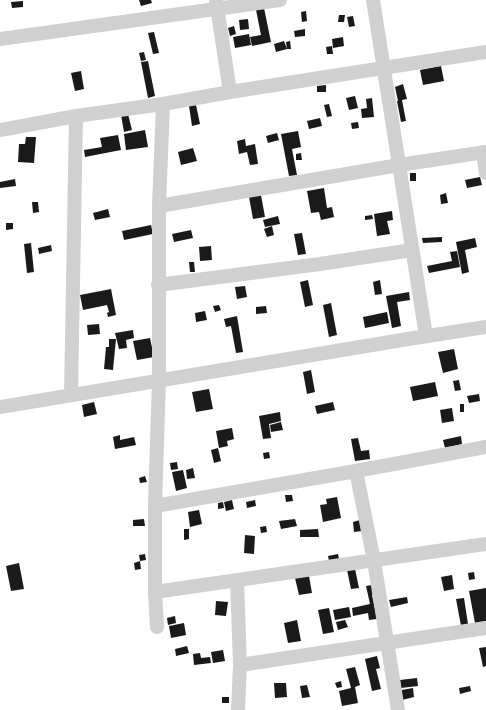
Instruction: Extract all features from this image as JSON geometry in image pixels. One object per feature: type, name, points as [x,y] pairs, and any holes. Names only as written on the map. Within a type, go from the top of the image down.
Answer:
[{"type":"street","points":[[0,39],[216,5],[280,0]]},
{"type":"street","points":[[373,0],[426,336]]},
{"type":"street","points":[[216,5],[230,92]]},
{"type":"street","points":[[0,130],[76,116],[163,104],[486,52]]},
{"type":"street","points":[[156,626],[155,506],[158,380],[159,206],[163,104]]},
{"type":"street","points":[[71,395],[76,116]]},
{"type":"street","points":[[159,206],[484,152],[486,173]]},
{"type":"street","points":[[158,285],[320,264],[412,250]]},
{"type":"street","points":[[0,407],[426,336],[486,328]]},
{"type":"street","points":[[155,506],[356,472],[486,447]]},
{"type":"street","points":[[356,472],[374,561],[398,710]]},
{"type":"street","points":[[155,592],[486,544]]},
{"type":"street","points":[[237,580],[240,665],[238,710]]},
{"type":"street","points":[[240,665],[486,628]]},
{"type":"building","points":[[139,0],[151,0],[152,3],[141,6]]},
{"type":"building","points":[[23,1],[23,7],[12,8],[11,2]]},
{"type":"building","points":[[264,8],[271,42],[252,46],[250,37],[261,35],[256,10]]},
{"type":"building","points":[[306,11],[307,21],[302,22],[301,12]]},
{"type":"building","points":[[339,15],[345,15],[344,22],[338,22]]},
{"type":"building","points":[[353,16],[355,26],[349,27],[347,17]]},
{"type":"building","points":[[248,19],[249,29],[240,30],[239,20]]},
{"type":"building","points":[[234,26],[236,34],[230,36],[228,28]]},
{"type":"building","points":[[305,29],[305,36],[295,37],[294,31]]},
{"type":"building","points":[[154,32],[159,53],[153,54],[148,33]]},
{"type":"building","points":[[249,34],[251,45],[235,48],[233,37]]},
{"type":"building","points":[[343,37],[344,46],[333,48],[332,39]]},
{"type":"building","points":[[284,41],[287,49],[276,52],[274,44]]},
{"type":"building","points":[[290,41],[291,49],[287,49],[286,42]]},
{"type":"building","points":[[332,46],[333,54],[327,54],[326,47]]},
{"type":"building","points":[[144,52],[146,60],[141,61],[139,53]]},
{"type":"building","points":[[148,61],[155,96],[148,98],[141,62]]},
{"type":"building","points":[[441,66],[444,81],[423,85],[420,70]]},
{"type":"building","points":[[81,71],[84,89],[75,91],[71,73]]},
{"type":"building","points":[[403,84],[407,99],[402,100],[406,121],[401,122],[395,87]]},
{"type":"building","points":[[326,85],[326,92],[317,92],[317,86]]},
{"type":"building","points":[[355,96],[358,108],[349,110],[346,98]]},
{"type":"building","points":[[372,98],[374,117],[362,118],[361,109],[367,108],[366,99]]},
{"type":"building","points":[[329,104],[332,116],[327,117],[324,105]]},
{"type":"building","points":[[196,105],[200,124],[192,126],[189,106]]},
{"type":"building","points":[[128,114],[132,130],[124,132],[121,115]]},
{"type":"building","points":[[320,118],[322,126],[309,129],[307,121]]},
{"type":"building","points":[[358,122],[359,128],[352,129],[351,123]]},
{"type":"building","points":[[145,130],[148,147],[126,150],[124,134]]},
{"type":"building","points":[[298,131],[301,147],[292,149],[297,175],[289,176],[281,134]]},
{"type":"building","points":[[277,133],[279,140],[268,143],[266,136]]},
{"type":"building","points":[[118,135],[121,150],[85,157],[84,150],[102,147],[100,138]]},
{"type":"building","points":[[26,137],[36,137],[34,163],[18,162],[19,144],[25,144]]},
{"type":"building","points":[[245,139],[246,146],[255,144],[258,164],[250,165],[247,152],[239,154],[237,141]]},
{"type":"building","points":[[193,148],[197,161],[181,165],[178,152]]},
{"type":"building","points":[[301,153],[302,160],[296,160],[296,154]]},
{"type":"building","points":[[410,173],[416,173],[416,181],[410,181]]},
{"type":"building","points":[[480,177],[482,185],[467,188],[465,180]]},
{"type":"building","points":[[15,179],[16,186],[0,188],[0,182]]},
{"type":"building","points":[[324,188],[327,208],[332,207],[334,217],[321,220],[319,212],[311,213],[307,191]]},
{"type":"building","points":[[446,193],[448,203],[441,204],[440,195]]},
{"type":"building","points":[[261,195],[265,217],[253,219],[249,197]]},
{"type":"building","points":[[32,202],[38,202],[39,212],[33,213]]},
{"type":"building","points":[[108,209],[110,217],[95,220],[93,213]]},
{"type":"building","points":[[392,211],[393,220],[387,221],[390,234],[377,236],[374,214]]},
{"type":"building","points":[[372,215],[373,219],[365,220],[365,216]]},
{"type":"building","points":[[278,216],[280,224],[265,227],[263,220]]},
{"type":"building","points":[[6,223],[13,223],[13,229],[6,230]]},
{"type":"building","points":[[151,225],[153,234],[124,240],[122,231]]},
{"type":"building","points":[[272,226],[274,235],[267,237],[264,229]]},
{"type":"building","points":[[191,230],[193,238],[174,242],[172,234]]},
{"type":"building","points":[[302,233],[306,254],[298,255],[294,234]]},
{"type":"building","points":[[442,237],[442,242],[423,243],[422,238]]},
{"type":"building","points":[[475,238],[477,247],[465,250],[469,272],[462,274],[456,242]]},
{"type":"building","points":[[31,243],[34,272],[27,273],[24,244]]},
{"type":"building","points":[[51,245],[52,251],[39,254],[38,248]]},
{"type":"building","points":[[211,246],[212,260],[200,261],[199,247]]},
{"type":"building","points":[[457,251],[460,267],[429,273],[427,266],[452,261],[450,252]]},
{"type":"building","points":[[189,262],[194,262],[195,272],[190,272]]},
{"type":"building","points":[[308,280],[313,305],[305,307],[300,282]]},
{"type":"building","points":[[380,280],[382,294],[375,295],[373,282]]},
{"type":"building","points":[[245,286],[247,297],[237,299],[235,287]]},
{"type":"building","points":[[111,289],[116,315],[108,317],[107,313],[109,312],[107,305],[83,310],[80,295]]},
{"type":"building","points":[[409,292],[410,300],[397,302],[401,326],[392,328],[386,296]]},
{"type":"building","points":[[331,303],[337,335],[329,337],[323,305]]},
{"type":"building","points":[[219,305],[221,310],[215,312],[213,306]]},
{"type":"building","points":[[266,306],[267,313],[256,314],[256,307]]},
{"type":"building","points":[[205,311],[207,320],[196,322],[195,313]]},
{"type":"building","points":[[387,312],[389,323],[365,328],[363,317]]},
{"type":"building","points":[[237,316],[243,352],[236,353],[231,326],[226,327],[224,319]]},
{"type":"building","points":[[99,324],[100,334],[88,335],[87,325]]},
{"type":"building","points":[[133,330],[134,338],[126,340],[127,348],[119,349],[115,333]]},
{"type":"building","points":[[150,338],[154,357],[137,360],[133,341]]},
{"type":"building","points":[[109,339],[116,339],[113,370],[104,369],[106,347],[109,347]]},
{"type":"building","points":[[454,349],[458,369],[443,373],[438,352]]},
{"type":"building","points":[[311,370],[315,392],[307,394],[303,372]]},
{"type":"building","points":[[459,380],[461,390],[455,391],[453,381]]},
{"type":"building","points":[[435,382],[438,396],[413,401],[410,387]]},
{"type":"building","points":[[209,389],[213,409],[196,412],[192,392]]},
{"type":"building","points":[[479,394],[480,401],[469,403],[467,396]]},
{"type":"building","points":[[94,402],[97,414],[84,417],[82,405]]},
{"type":"building","points":[[333,402],[335,410],[317,414],[315,406]]},
{"type":"building","points":[[460,404],[464,404],[464,412],[460,412]]},
{"type":"building","points":[[452,408],[454,421],[442,423],[440,410]]},
{"type":"building","points":[[280,412],[281,421],[269,424],[271,438],[263,439],[259,416]]},
{"type":"building","points":[[281,422],[283,430],[271,432],[270,425]]},
{"type":"building","points":[[232,428],[234,439],[227,441],[228,446],[219,448],[216,431]]},
{"type":"building","points":[[120,435],[120,440],[134,437],[136,445],[115,449],[113,437]]},
{"type":"building","points":[[461,436],[462,444],[445,448],[443,440]]},
{"type":"building","points":[[358,438],[361,451],[369,450],[370,459],[355,461],[351,439]]},
{"type":"building","points":[[218,448],[221,461],[214,463],[211,450]]},
{"type":"building","points":[[269,452],[270,458],[264,459],[263,453]]},
{"type":"building","points":[[177,462],[178,469],[171,470],[170,463]]},
{"type":"building","points":[[193,468],[195,478],[187,479],[186,470]]},
{"type":"building","points":[[183,470],[187,488],[176,491],[172,472]]},
{"type":"building","points":[[145,476],[147,482],[140,483],[139,478]]},
{"type":"building","points":[[285,495],[292,495],[293,501],[286,502]]},
{"type":"building","points":[[337,497],[341,518],[323,522],[320,505],[327,504],[326,499]]},
{"type":"building","points":[[232,500],[234,509],[226,511],[224,502]]},
{"type":"building","points":[[255,500],[256,506],[247,508],[246,502]]},
{"type":"building","points":[[223,502],[224,508],[218,509],[218,503]]},
{"type":"building","points":[[199,510],[202,524],[190,527],[188,512]]},
{"type":"building","points":[[144,519],[145,526],[133,526],[133,520]]},
{"type":"building","points":[[295,519],[297,526],[281,529],[279,521]]},
{"type":"building","points":[[360,520],[362,531],[354,532],[353,522]]},
{"type":"building","points":[[266,526],[267,532],[261,533],[260,527]]},
{"type":"building","points":[[184,529],[189,529],[189,539],[184,540]]},
{"type":"building","points":[[318,529],[319,537],[300,537],[300,530]]},
{"type":"building","points":[[245,535],[255,536],[254,554],[244,553]]},
{"type":"building","points":[[145,554],[146,560],[140,561],[139,555]]},
{"type":"building","points":[[338,554],[339,559],[329,561],[328,556]]},
{"type":"building","points":[[140,561],[141,569],[135,570],[134,563]]},
{"type":"building","points":[[19,563],[24,589],[11,591],[6,566]]},
{"type":"building","points":[[355,569],[359,588],[351,589],[347,570]]},
{"type":"building","points":[[474,572],[475,579],[469,580],[468,573]]},
{"type":"building","points":[[452,575],[454,589],[444,591],[441,577]]},
{"type":"building","points":[[309,576],[312,593],[299,595],[295,578]]},
{"type":"building","points":[[372,585],[374,594],[372,595],[377,619],[369,620],[368,613],[353,616],[352,608],[370,604],[366,586]]},
{"type":"building","points":[[486,588],[486,621],[475,623],[469,591]]},
{"type":"building","points":[[407,597],[408,603],[391,607],[389,600]]},
{"type":"building","points":[[464,598],[468,624],[461,626],[456,599]]},
{"type":"building","points":[[216,601],[228,602],[226,616],[215,615]]},
{"type":"building","points":[[349,607],[351,617],[335,620],[333,610]]},
{"type":"building","points":[[329,608],[334,632],[323,634],[318,610]]},
{"type":"building","points":[[175,616],[176,623],[168,625],[167,618]]},
{"type":"building","points":[[297,620],[301,641],[288,643],[284,623]]},
{"type":"building","points":[[345,620],[348,627],[338,630],[336,622]]},
{"type":"building","points":[[184,623],[186,635],[171,638],[169,626]]},
{"type":"building","points":[[187,646],[189,653],[176,656],[175,649]]},
{"type":"building","points":[[486,647],[486,666],[483,667],[479,648]]},
{"type":"building","points":[[223,650],[225,661],[213,663],[211,652]]},
{"type":"building","points":[[200,653],[201,658],[210,657],[211,663],[194,665],[193,654]]},
{"type":"building","points":[[377,656],[380,668],[376,669],[381,689],[372,691],[365,659]]},
{"type":"building","points":[[355,667],[360,685],[355,687],[358,703],[342,706],[339,691],[351,688],[346,669]]},
{"type":"building","points":[[417,678],[418,686],[401,688],[400,680]]},
{"type":"building","points":[[341,681],[342,687],[337,688],[335,683]]},
{"type":"building","points":[[274,683],[286,683],[287,697],[275,698]]},
{"type":"building","points":[[307,685],[310,697],[302,698],[300,686]]},
{"type":"building","points":[[470,686],[471,691],[460,694],[459,688]]},
{"type":"building","points":[[413,688],[414,697],[398,701],[396,691]]},
{"type":"building","points":[[222,697],[229,697],[229,703],[222,703]]}]
